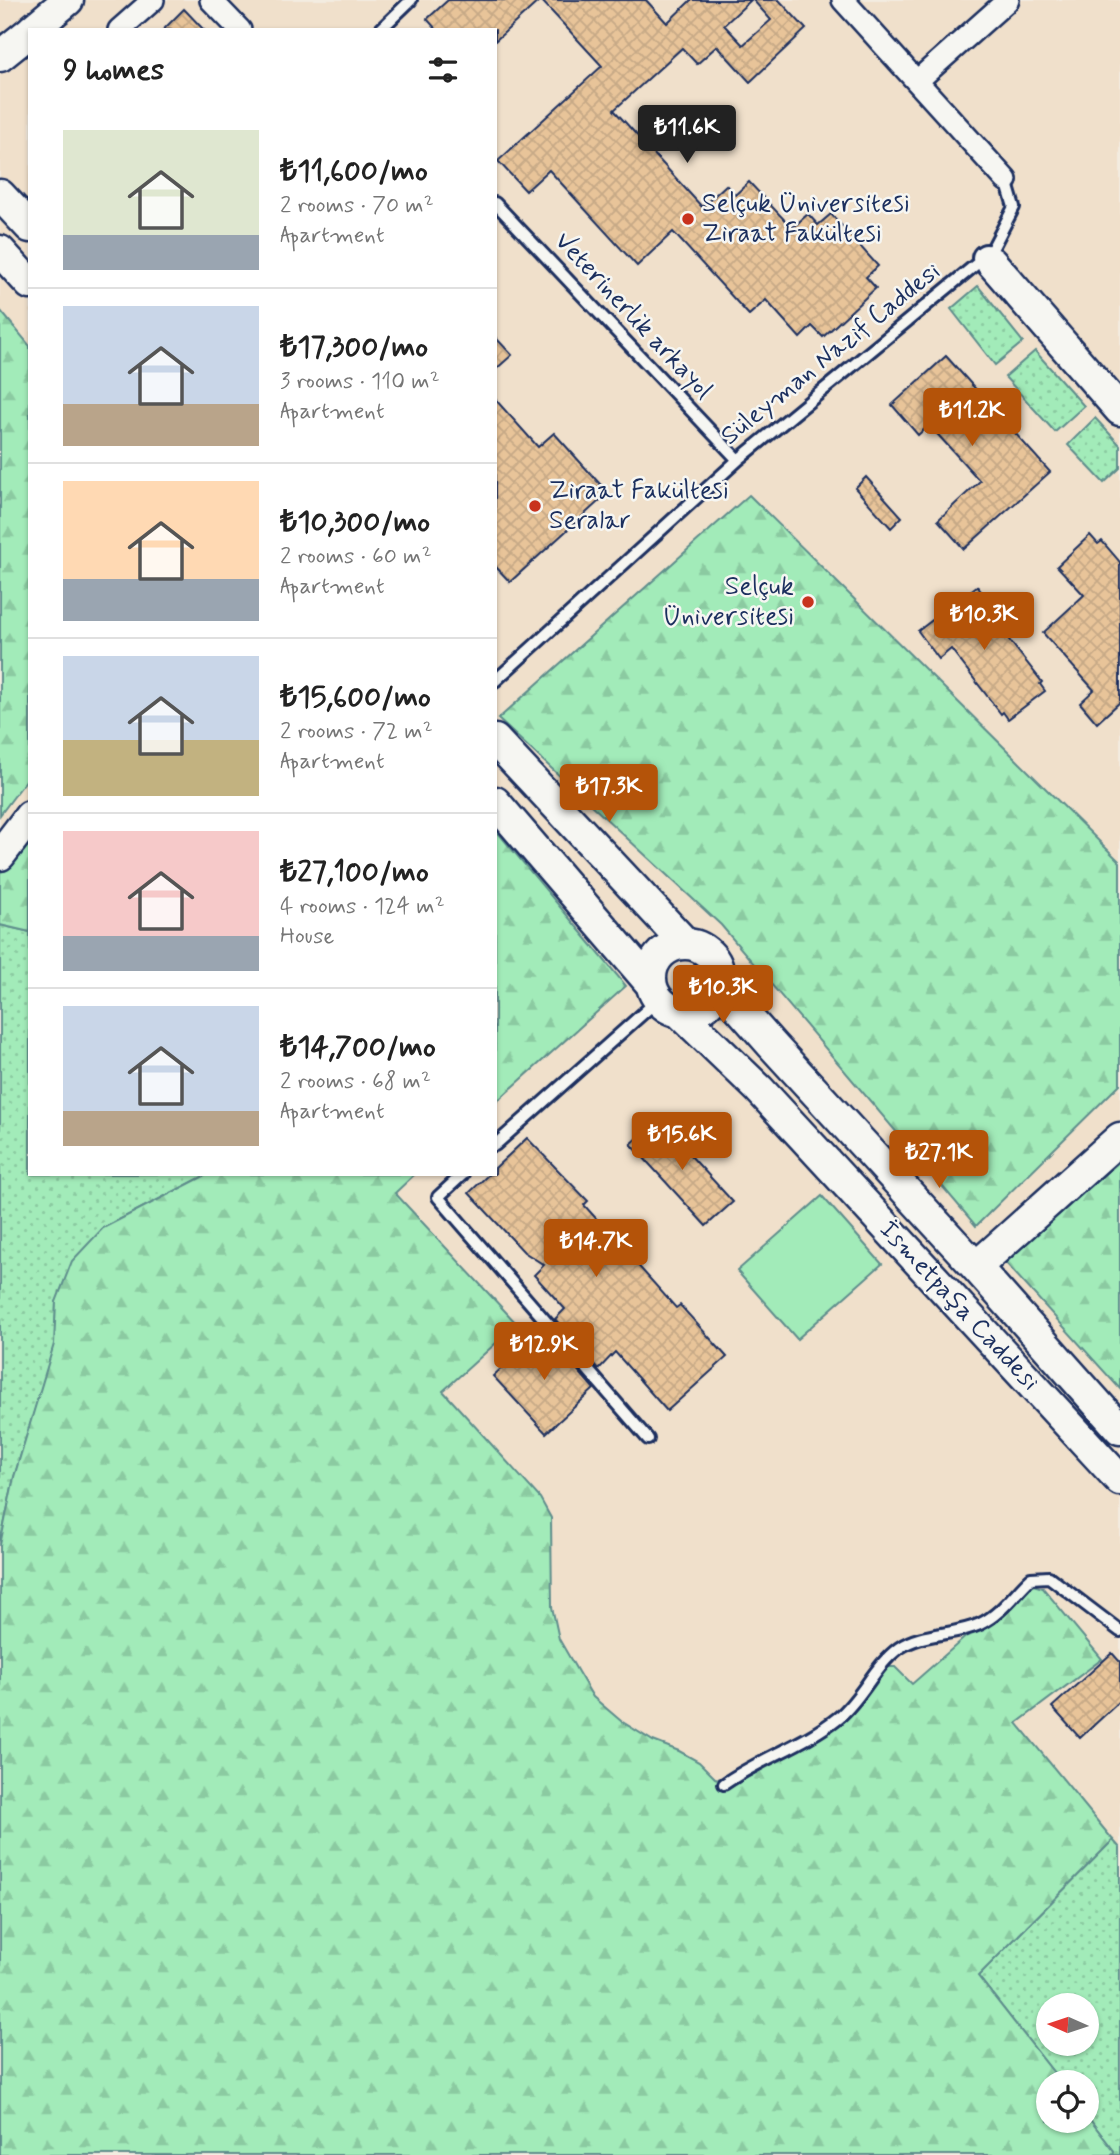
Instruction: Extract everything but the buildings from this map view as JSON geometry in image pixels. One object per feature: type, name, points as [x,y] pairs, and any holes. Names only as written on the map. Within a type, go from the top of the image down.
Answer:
[{"type":"main road","points":[[35,28],[68,0]]},
{"type":"main road","points":[[0,56],[28,33]]},
{"type":"main road","points":[[0,195],[28,225]]},
{"type":"main road","points":[[0,251],[28,282]]},
{"type":"main road","points":[[987,259],[1120,410]]},
{"type":"main road","points":[[497,742],[685,943]]},
{"type":"main road","name":"İsmetpaşa Caddesi","points":[[497,804],[663,999],[758,1089],[1120,1480]]},
{"type":"main road","points":[[0,855],[28,819]]},
{"type":"main road","points":[[685,943],[707,952],[715,961],[719,972],[719,985],[716,995],[701,1010],[663,999],[651,972],[663,951],[685,943]]},
{"type":"main road","points":[[719,985],[1120,1429]]},
{"type":"main road","points":[[976,1267],[1120,1138]]},
{"type":"street","points":[[121,28],[153,0]]},
{"type":"street","points":[[211,0],[238,28]]},
{"type":"street","points":[[843,0],[1006,180]]},
{"type":"street","points":[[916,81],[1008,0]]},
{"type":"lane","points":[[382,28],[411,0]]},
{"type":"lane","points":[[987,259],[1014,207],[1006,180]]},
{"type":"lane","name":"Veterinerlik arkayol","points":[[497,205],[738,460]]},
{"type":"lane","name":"Süleyman Nazif Caddesi","points":[[497,679],[738,460],[987,259]]},
{"type":"lane","points":[[497,1143],[663,999]]},
{"type":"lane","points":[[461,1176],[438,1197],[648,1439]]},
{"type":"lane","points":[[724,1784],[815,1735],[842,1714],[866,1689],[885,1660],[900,1647],[919,1639],[978,1625],[997,1614],[1031,1578],[1049,1577],[1120,1632]]},
{"type":"shaded area","name":"Selçuk Üniversitesi","points":[[0,0],[1120,0],[1120,2155],[0,2155]]},
{"type":"green space","points":[[978,286],[1023,342],[995,365],[951,309]]},
{"type":"green space","points":[[0,310],[28,344],[28,778],[0,815]]},
{"type":"green space","points":[[1035,351],[1084,406],[1055,432],[1005,377]]},
{"type":"green space","points":[[1095,418],[1120,445],[1120,468],[1104,483],[1068,445]]},
{"type":"green space","points":[[749,495],[1120,862],[1120,1084],[976,1226],[721,925],[498,719]]},
{"type":"green space","points":[[497,831],[626,986],[497,1101]]},
{"type":"green space","points":[[28,833],[28,932],[0,925],[0,869]]},
{"type":"green space","points":[[0,925],[28,932],[28,1176],[204,1176],[103,1228],[56,1302],[55,1344],[14,1477],[0,1545]]},
{"type":"green space","points":[[1120,1161],[1120,1389],[1005,1262]]},
{"type":"green space","points":[[204,1176],[413,1176],[395,1193],[517,1324],[443,1391],[540,1498],[551,1518],[552,1607],[559,1639],[593,1697],[621,1721],[653,1741],[699,1762],[715,1778],[730,1781],[750,1776],[780,1757],[811,1744],[835,1724],[878,1667],[895,1667],[912,1684],[1027,1583],[1043,1588],[1102,1659],[1017,1723],[1113,1840],[978,1976],[1036,2050],[1036,2056],[1041,2056],[1052,2070],[1036,2070],[1036,2133],[1099,2132],[1114,2151],[1113,2155],[0,2155],[0,1545],[14,1477],[54,1344],[56,1302],[72,1261],[103,1228]]},
{"type":"green space","points":[[822,1196],[882,1264],[797,1339],[737,1271]]},
{"type":"green space","points":[[1113,1840],[1120,1848],[1120,2155],[1113,2155],[1114,2151],[1099,2132],[1099,2070],[1052,2070],[1041,2056],[1099,2056],[1099,1993],[1036,1993],[1036,2050],[978,1976]]},
{"type":"place","name":"Selçuk Üniversitesi Ziraat Fakültesi","points":[[688,219]]},
{"type":"place","name":"Ziraat Fakültesi Seralar","points":[[535,506]]},
{"type":"place","name":"Selçuk Üniversitesi","points":[[808,602]]}]
